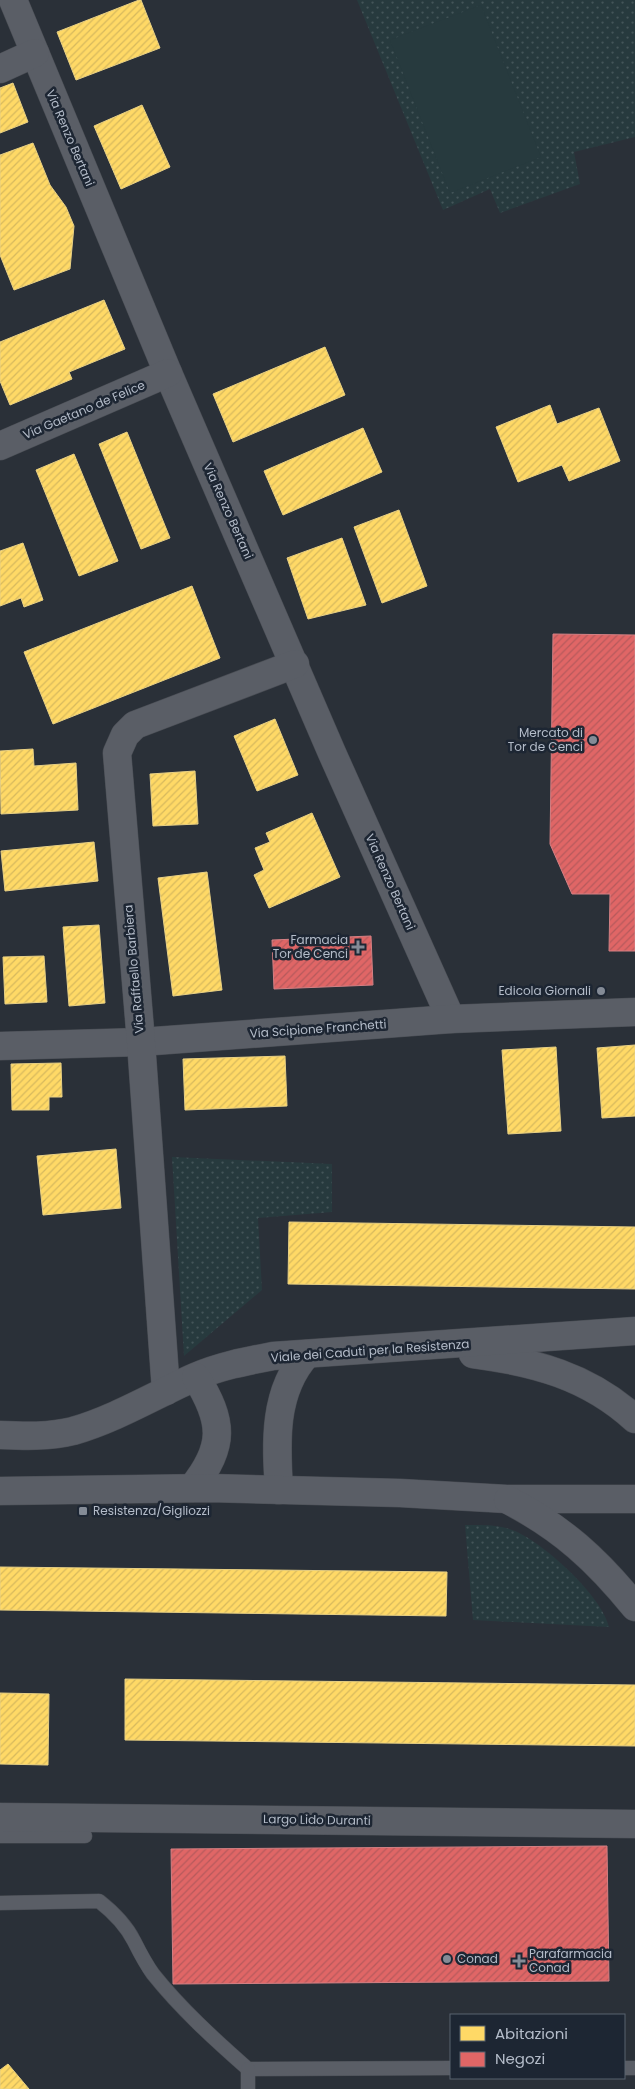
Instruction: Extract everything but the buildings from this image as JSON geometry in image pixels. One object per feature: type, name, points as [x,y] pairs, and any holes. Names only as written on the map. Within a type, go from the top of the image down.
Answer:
[{"type":"street","name":"Via Renzo Bertani","points":[[13,0],[168,373],[332,753],[451,1019]]},
{"type":"street","points":[[0,68],[35,53]]},
{"type":"street","name":"Via Gaetano de Felice","points":[[0,446],[168,373]]},
{"type":"street","name":"Via Raffaello Barbiera","points":[[166,1391],[141,1042],[116,760],[124,735],[135,725],[295,664]]},
{"type":"street","name":"Via Scipione Franchetti","points":[[0,1046],[141,1042],[451,1019],[635,1012]]},
{"type":"street","name":"Viale dei Caduti per la Resistenza","points":[[0,1435],[44,1435],[72,1431],[110,1417],[196,1376],[259,1359],[635,1331]]},
{"type":"street","points":[[422,1348],[502,1358],[561,1373],[617,1403],[635,1419]]},
{"type":"street","points":[[280,1490],[277,1448],[282,1400],[292,1373],[307,1354]]},
{"type":"street","points":[[192,1488],[209,1463],[218,1431],[213,1408],[196,1376]]},
{"type":"street","points":[[0,1491],[192,1488],[507,1499],[635,1499]]},
{"type":"street","points":[[507,1499],[548,1522],[586,1552],[635,1607]]},
{"type":"street","name":"Largo Lido Duranti","points":[[0,1817],[635,1824]]},
{"type":"lane","points":[[0,1836],[86,1836]]},
{"type":"lane","points":[[0,1902],[100,1901],[116,1915],[134,1940],[144,1962],[161,1984],[219,2043],[248,2069],[450,2068]]},
{"type":"lane","points":[[248,2069],[248,2089]]},
{"type":"green space","points":[[357,0],[635,0],[635,137],[574,152],[580,184],[500,213],[490,189],[443,210]]},
{"type":"green space","points":[[481,5],[541,157],[450,193],[390,40]]},
{"type":"green space","points":[[172,1157],[332,1164],[332,1212],[258,1218],[262,1290],[184,1356]]},
{"type":"green space","points":[[465,1525],[503,1527],[515,1531],[541,1547],[571,1572],[584,1586],[596,1601],[609,1627],[473,1620]]},
{"type":"place","name":"Mercato di Tor de Cenci","points":[[593,740]]},
{"type":"place","name":"Farmacia Tor de Cenci","points":[[358,947]]},
{"type":"place","name":"Edicola Giornali","points":[[601,991]]},
{"type":"place","name":"Resistenza/Gigliozzi","points":[[83,1511]]},
{"type":"place","name":"Conad","points":[[447,1959]]},
{"type":"place","name":"Parafarmacia Conad","points":[[519,1961]]}]
